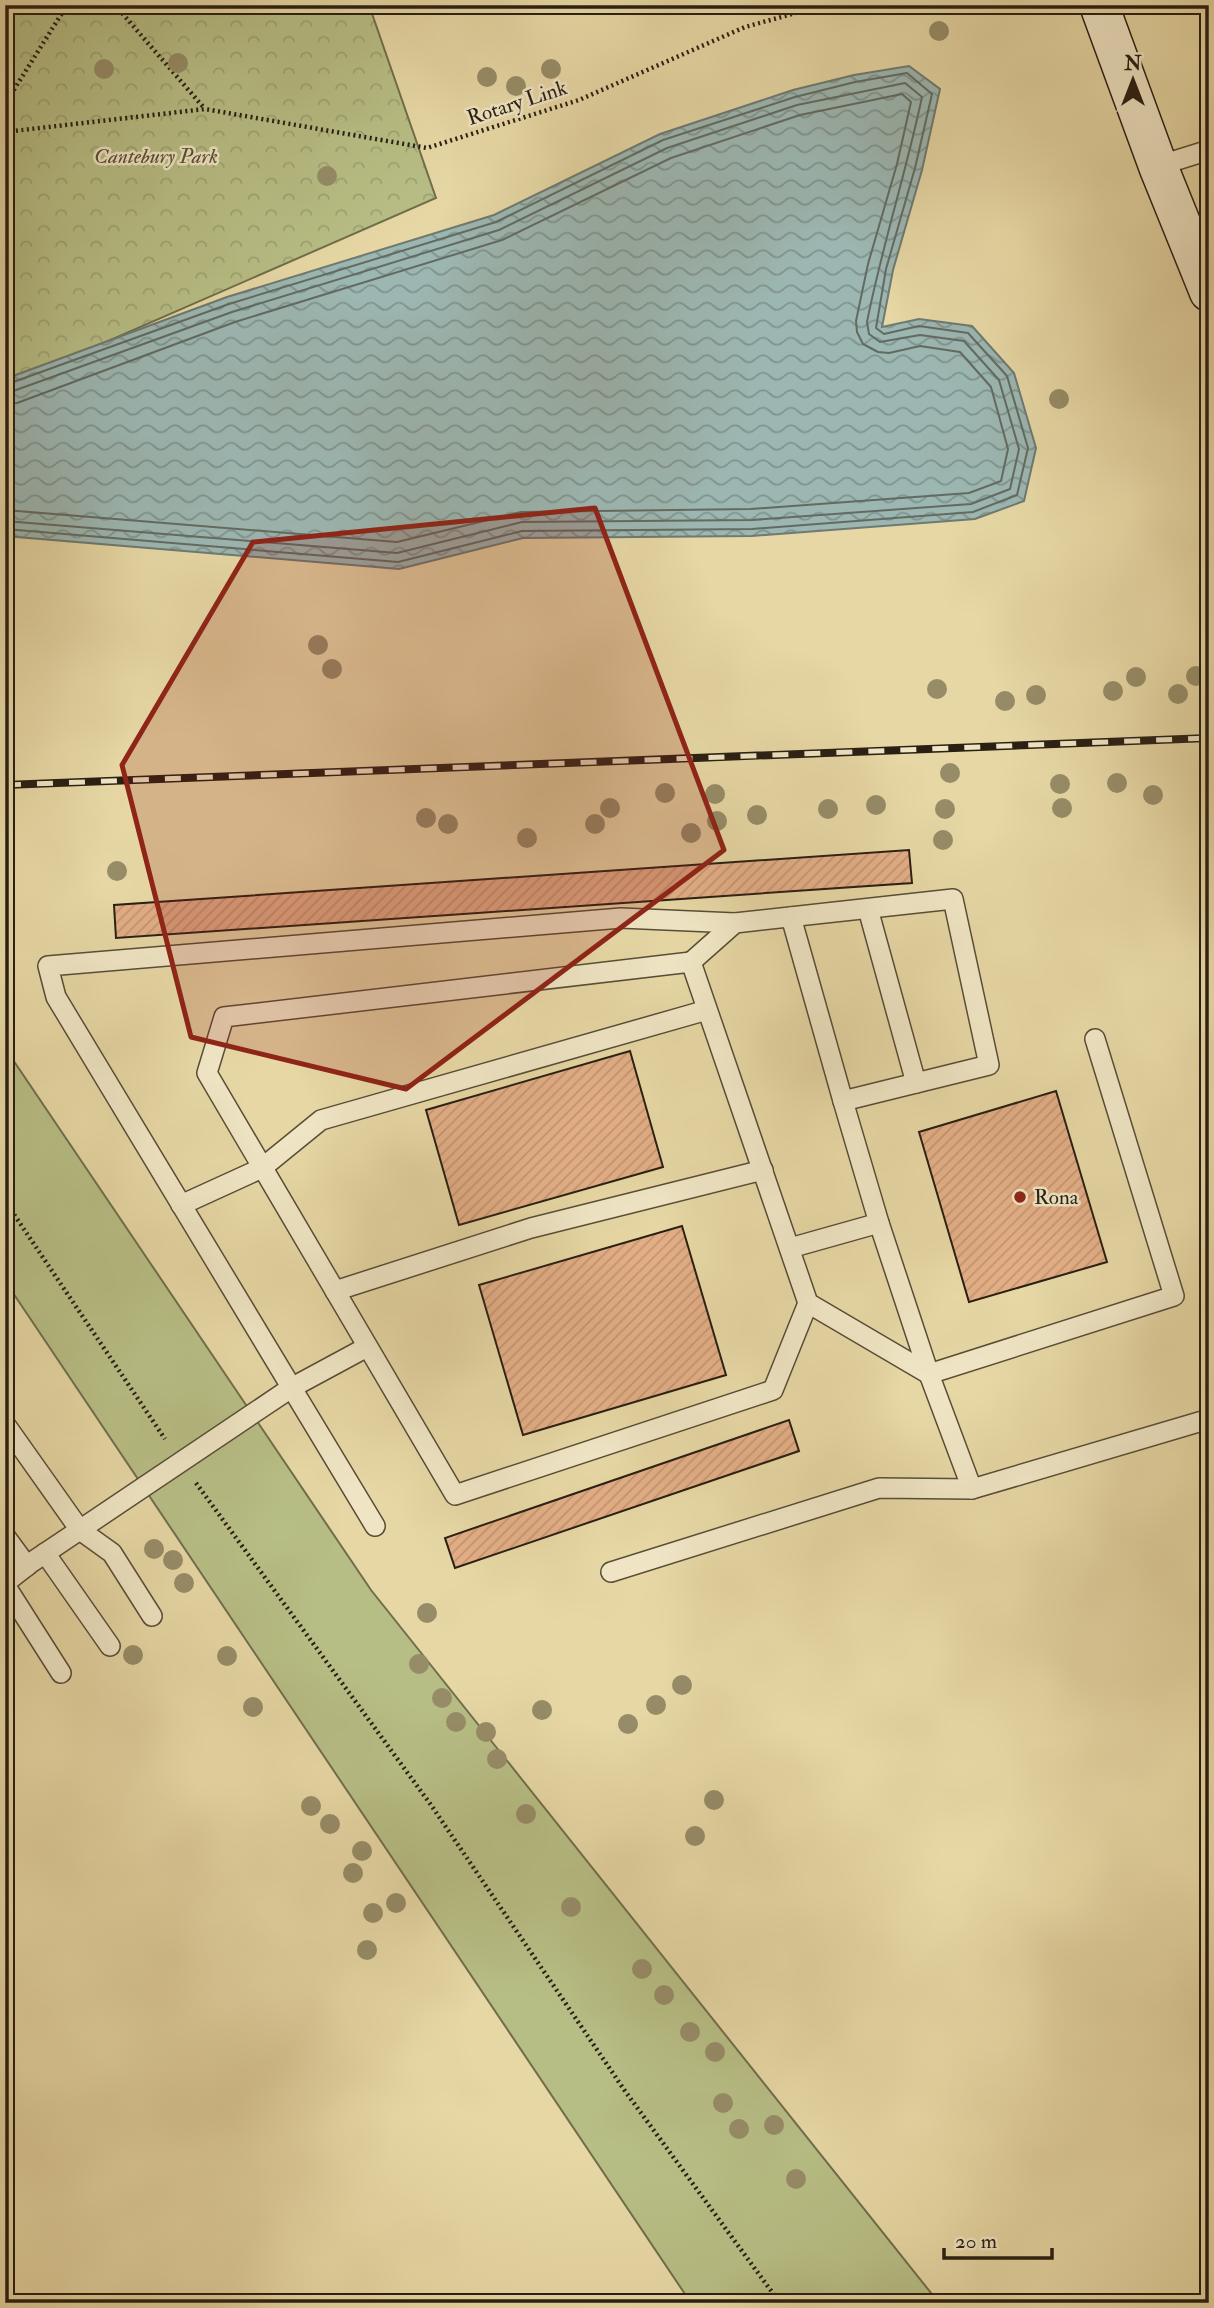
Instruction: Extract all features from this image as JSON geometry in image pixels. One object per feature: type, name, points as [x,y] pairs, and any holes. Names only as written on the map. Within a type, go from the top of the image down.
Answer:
[{"type":"main road","points":[[1099,5],[1158,166],[1209,292]]},
{"type":"lane","points":[[1158,166],[1209,150]]},
{"type":"lane","points":[[374,1526],[56,997],[48,966],[621,918],[736,923],[953,899],[989,1065],[843,1101]]},
{"type":"lane","points":[[868,909],[916,1083]]},
{"type":"lane","points":[[792,917],[879,1223],[929,1374],[971,1489]]},
{"type":"lane","points":[[691,962],[808,1303],[773,1390],[454,1495],[206,1073],[224,1017],[691,962],[736,923]]},
{"type":"lane","points":[[181,1205],[262,1168],[321,1120],[708,1010]]},
{"type":"lane","points":[[808,1303],[929,1374],[1174,1296],[1095,1040]]},
{"type":"lane","points":[[335,1291],[531,1228],[763,1170]]},
{"type":"lane","points":[[790,1248],[879,1223]]},
{"type":"lane","points":[[61,1673],[5,1584],[45,1553],[291,1388],[368,1347]]},
{"type":"lane","points":[[611,1572],[879,1488],[971,1489],[1209,1419]]},
{"type":"lane","points":[[5,1424],[80,1530],[112,1553],[152,1616]]},
{"type":"lane","points":[[5,1536],[27,1566]]},
{"type":"lane","points":[[45,1553],[110,1646]]},
{"type":"path","points":[[5,104],[67,5]]},
{"type":"path","points":[[115,5],[205,109]]},
{"type":"path","name":"Rotary Link","points":[[5,132],[205,109],[427,148],[579,100],[745,27],[825,5]]},
{"type":"path","points":[[5,1201],[181,1461],[431,1805],[625,2091],[779,2303]]},
{"type":"highlighted area","points":[[595,508],[724,850],[406,1089],[191,1037],[122,765],[253,542]]},
{"type":"green space","name":"Cantebury Park","points":[[5,5],[369,5],[436,198],[5,386]]},
{"type":"green space","points":[[5,1048],[371,1590],[939,2303],[691,2303],[5,1281]]},
{"type":"water","points":[[909,66],[940,89],[922,170],[893,270],[882,327],[919,319],[972,326],[1014,373],[1036,448],[1024,501],[975,519],[752,536],[523,538],[399,569],[5,536],[5,379],[227,297],[494,215],[660,134],[793,90],[854,75]]},
{"type":"building","points":[[909,850],[912,883],[116,938],[114,905]]},
{"type":"building","points":[[630,1051],[663,1167],[459,1225],[426,1110]]},
{"type":"building","points":[[1056,1091],[1107,1262],[969,1302],[919,1132]]},
{"type":"building","points":[[682,1226],[726,1375],[523,1435],[479,1285]]},
{"type":"building","points":[[789,1420],[799,1451],[455,1568],[445,1538]]},
{"type":"railway","points":[[5,785],[1209,738]]},
{"type":"place","name":"Rona","points":[[1020,1197]]}]
